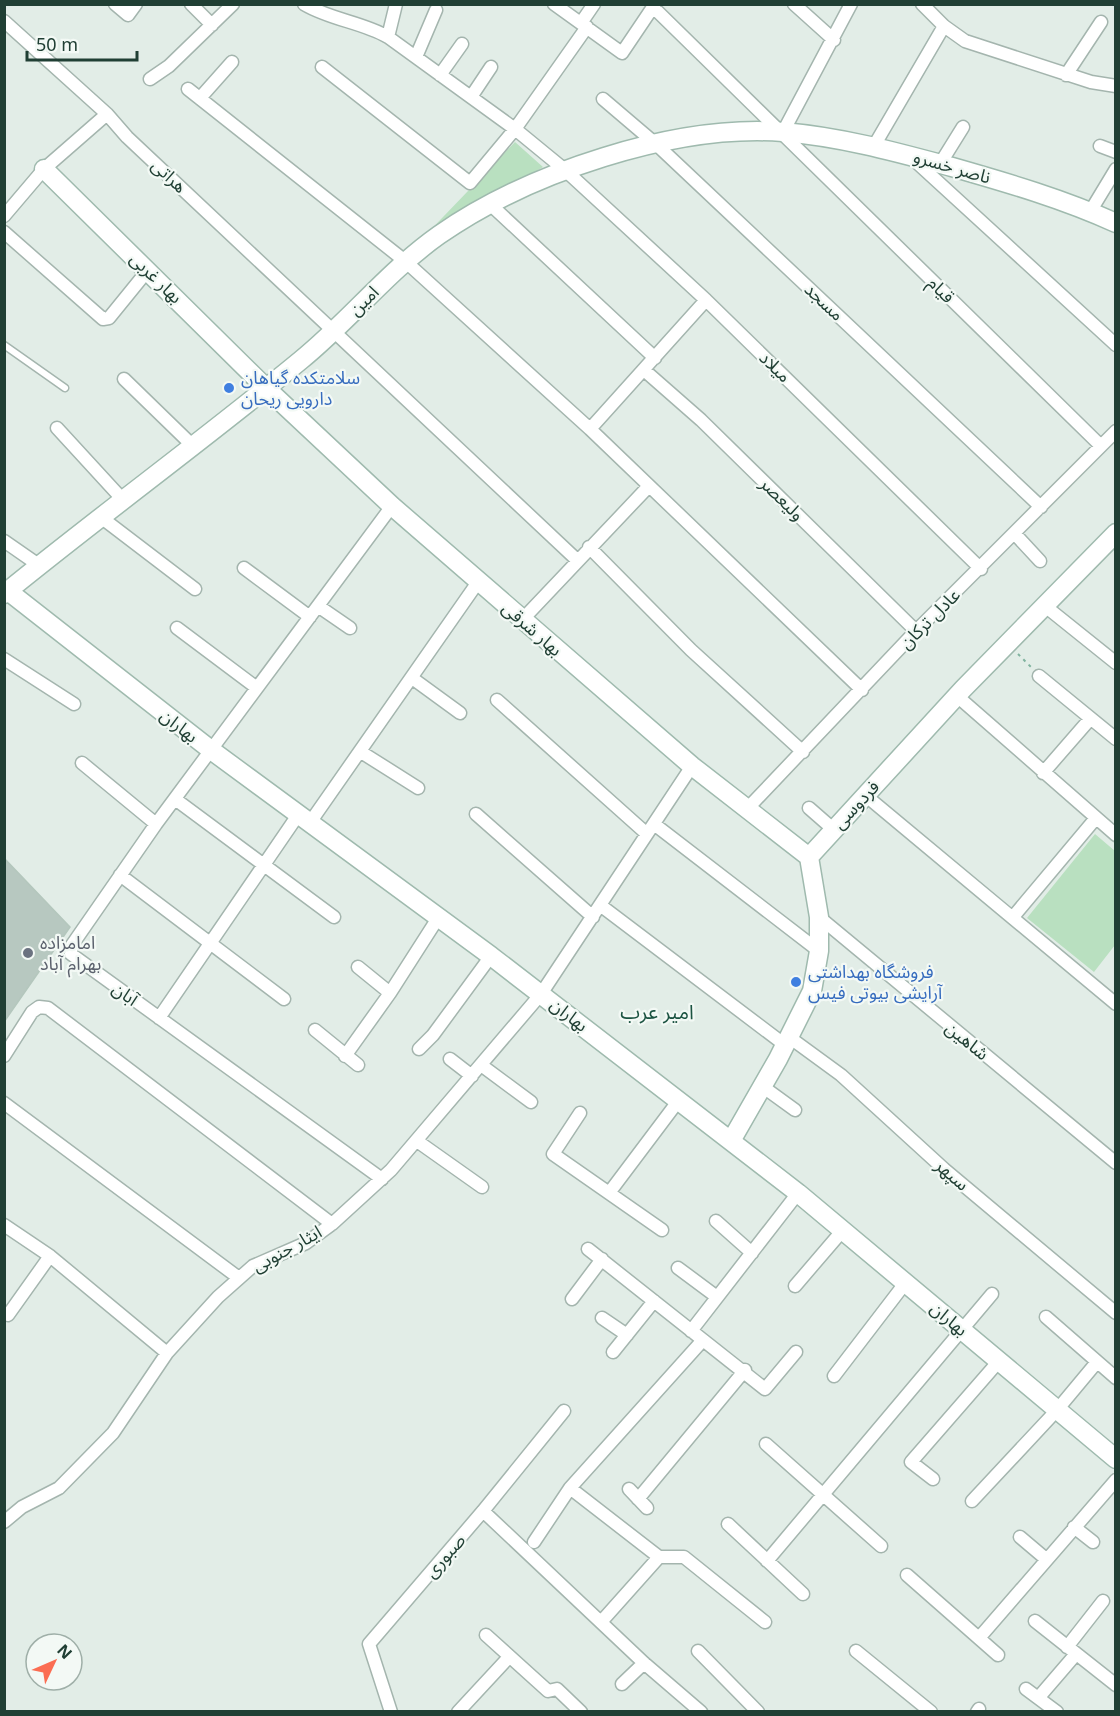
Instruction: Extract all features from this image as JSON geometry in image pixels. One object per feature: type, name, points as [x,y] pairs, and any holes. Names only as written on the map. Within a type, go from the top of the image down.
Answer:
[{"type":"street","points":[[115,4],[128,15],[136,4]]},
{"type":"street","points":[[191,4],[212,25]]},
{"type":"street","points":[[150,79],[169,66],[233,4]]},
{"type":"street","points":[[388,37],[396,4]]},
{"type":"street","points":[[554,4],[622,54],[655,6]]},
{"type":"street","points":[[322,67],[470,183],[515,129],[584,25],[594,4]]},
{"type":"street","points":[[794,4],[834,40]]},
{"type":"street","points":[[783,132],[834,40],[851,4]]},
{"type":"street","points":[[922,4],[944,26],[965,41],[1066,75],[1116,86]]},
{"type":"street","name":"میلاد","points":[[305,5],[328,17],[377,31],[388,37],[515,129],[565,170],[706,300],[981,569]]},
{"type":"street","name":"قیام","points":[[655,6],[859,210],[1101,446]]},
{"type":"street","points":[[416,57],[436,10]]},
{"type":"street","name":"هراتی","points":[[4,21],[107,114],[127,137],[577,560]]},
{"type":"street","points":[[1066,75],[1101,22]]},
{"type":"street","points":[[874,146],[944,26]]},
{"type":"street","points":[[441,75],[462,44]]},
{"type":"street","points":[[200,98],[232,62]]},
{"type":"street","points":[[471,96],[491,67]]},
{"type":"street","points":[[188,89],[405,261],[590,429],[862,690]]},
{"type":"street","name":"مسجد","points":[[603,99],[657,144],[1041,507]]},
{"type":"street","points":[[4,216],[45,169],[107,114]]},
{"type":"street","points":[[940,164],[963,127]]},
{"type":"street","name":"امین","points":[[6,592],[194,447],[266,388],[334,331],[405,261],[438,236],[491,205],[565,170],[692,136],[752,131],[783,132]]},
{"type":"street","name":"ناصر خسرو","points":[[783,132],[849,140],[1018,185],[1116,224]]},
{"type":"street","points":[[1100,146],[1116,152]]},
{"type":"street","points":[[909,155],[1116,345]]},
{"type":"street","name":"بهار غربی","points":[[45,169],[266,388]]},
{"type":"street","points":[[1090,212],[1116,170]]},
{"type":"street","points":[[491,205],[655,358]]},
{"type":"street","points":[[7,239],[103,319],[108,318],[148,270]]},
{"type":"street","points":[[590,429],[706,300]]},
{"type":"street","name":"ولیعصر","points":[[644,370],[701,420],[916,631]]},
{"type":"street","points":[[124,379],[194,447]]},
{"type":"street","name":"بهار شرقی","points":[[266,388],[392,506],[478,582],[692,766],[809,857]]},
{"type":"street","points":[[57,428],[124,501]]},
{"type":"street","name":"عادل ترکان","points":[[748,808],[916,631],[981,569],[1116,431]]},
{"type":"street","points":[[522,620],[649,486]]},
{"type":"street","name":"آبان","points":[[382,1179],[71,954],[72,945],[156,824],[392,506]]},
{"type":"street","points":[[102,518],[195,589]]},
{"type":"street","points":[[1015,534],[1040,561]]},
{"type":"street","points":[[4,541],[40,566]]},
{"type":"street","name":"فردوسی","points":[[809,857],[1007,644],[1112,544]]},
{"type":"street","points":[[589,547],[691,650],[803,752]]},
{"type":"street","points":[[244,568],[310,617]]},
{"type":"street","points":[[159,1018],[212,943],[263,864],[304,820],[361,752],[478,582]]},
{"type":"street","name":"بهاران","points":[[6,592],[211,750],[491,956],[679,1100],[798,1193],[1116,1459]]},
{"type":"street","points":[[318,606],[350,628]]},
{"type":"street","points":[[1045,606],[1115,660]]},
{"type":"street","points":[[177,628],[257,688]]},
{"type":"street","points":[[4,659],[74,704]]},
{"type":"street","points":[[1039,676],[1116,739]]},
{"type":"street","points":[[412,678],[460,712]]},
{"type":"street","points":[[957,696],[1116,835]]},
{"type":"street","points":[[497,700],[650,829],[819,951]]},
{"type":"street","points":[[1043,773],[1090,719]]},
{"type":"street","points":[[361,752],[417,788]]},
{"type":"street","points":[[82,763],[156,824]]},
{"type":"street","name":"ایثار جنوبی","points":[[4,1522],[22,1507],[59,1488],[105,1441],[167,1353],[218,1297],[253,1266],[306,1243],[332,1224],[382,1179],[417,1141],[541,994],[692,766]]},
{"type":"street","points":[[865,795],[1116,1004]]},
{"type":"street","points":[[175,799],[334,918]]},
{"type":"street","points":[[809,808],[832,830]]},
{"type":"street","points":[[476,814],[593,917]]},
{"type":"street","points":[[1013,917],[1096,818]]},
{"type":"street","points":[[731,1141],[787,1041],[812,990],[819,951],[819,917],[809,857]]},
{"type":"street","points":[[120,875],[284,999]]},
{"type":"street","name":"سپهر","points":[[600,906],[787,1041],[841,1075],[944,1169],[1116,1313]]},
{"type":"street","name":"شاهین","points":[[819,917],[1116,1163]]},
{"type":"street","points":[[345,1056],[390,993],[438,918]]},
{"type":"street","points":[[419,1049],[491,956]]},
{"type":"street","points":[[358,967],[390,993]]},
{"type":"street","points":[[4,1056],[32,1012],[39,1007],[48,1008],[332,1224]]},
{"type":"street","points":[[315,1030],[358,1065]]},
{"type":"street","points":[[450,1059],[472,1076]]},
{"type":"street","points":[[481,1065],[531,1102]]},
{"type":"street","points":[[762,1086],[795,1110]]},
{"type":"street","points":[[609,1193],[679,1100]]},
{"type":"street","points":[[4,1102],[239,1278]]},
{"type":"street","points":[[580,1113],[553,1154],[662,1230]]},
{"type":"street","points":[[417,1141],[482,1187]]},
{"type":"street","points":[[691,1331],[798,1193]]},
{"type":"street","points":[[716,1221],[752,1253]]},
{"type":"street","points":[[4,1225],[50,1256],[167,1353]]},
{"type":"street","points":[[795,1286],[843,1230]]},
{"type":"street","points":[[588,1249],[765,1389],[796,1352]]},
{"type":"street","points":[[8,1315],[50,1256]]},
{"type":"street","points":[[572,1299],[602,1259]]},
{"type":"street","points":[[678,1268],[717,1297]]},
{"type":"street","points":[[834,1376],[906,1282]]},
{"type":"street","points":[[767,1561],[992,1294]]},
{"type":"street","points":[[613,1352],[654,1302]]},
{"type":"street","points":[[1046,1317],[1116,1378]]},
{"type":"street","points":[[602,1318],[627,1335]]},
{"type":"street","points":[[534,1542],[570,1488],[703,1340]]},
{"type":"street","points":[[933,1479],[911,1462],[999,1361]]},
{"type":"street","points":[[972,1501],[1057,1410],[1097,1362]]},
{"type":"street","points":[[647,1508],[633,1494],[745,1371]]},
{"type":"street","name":"صبوری","points":[[391,1712],[385,1700],[369,1644],[483,1511],[564,1411]]},
{"type":"street","points":[[766,1444],[881,1546]]},
{"type":"street","points":[[979,1638],[1116,1480]]},
{"type":"street","points":[[570,1488],[659,1557],[684,1557],[765,1622]]},
{"type":"street","points":[[483,1511],[644,1663],[701,1712]]},
{"type":"street","points":[[728,1524],[803,1594]]},
{"type":"street","points":[[1074,1527],[1093,1542]]},
{"type":"street","points":[[1020,1537],[1046,1559]]},
{"type":"street","points":[[601,1622],[659,1557]]},
{"type":"street","points":[[907,1575],[998,1655]]},
{"type":"street","points":[[1038,1697],[1103,1600]]},
{"type":"street","points":[[1035,1622],[1116,1685]]},
{"type":"street","points":[[486,1635],[548,1691],[557,1689],[581,1712]]},
{"type":"street","points":[[698,1650],[758,1712]]},
{"type":"street","points":[[856,1651],[931,1712]]},
{"type":"street","points":[[458,1712],[510,1657]]},
{"type":"street","points":[[622,1684],[644,1663]]},
{"type":"street","points":[[1026,1689],[1057,1712]]},
{"type":"lane","points":[[4,345],[65,388]]},
{"type":"path","points":[[1007,644],[1039,676]]},
{"type":"green space","points":[[515,142],[543,167],[419,242]]},
{"type":"green space","points":[[1095,834],[1115,851],[1115,945],[1094,972],[1027,918]]},
{"type":"building","name":"امامزاده بهرام آباد","points":[[4,858],[70,927],[4,1022]]},
{"type":"place","name":"سلامتکده گیاهان دارویی ریحان","points":[[229,388]]},
{"type":"place","name":"امامزاده بهرام آباد","points":[[28,953]]},
{"type":"place","name":"فروشگاه بهداشتی آرایشی بیوتی فیس","points":[[796,982]]},
{"type":"district","name":"امیر عرب","points":[[657,1012]]}]
